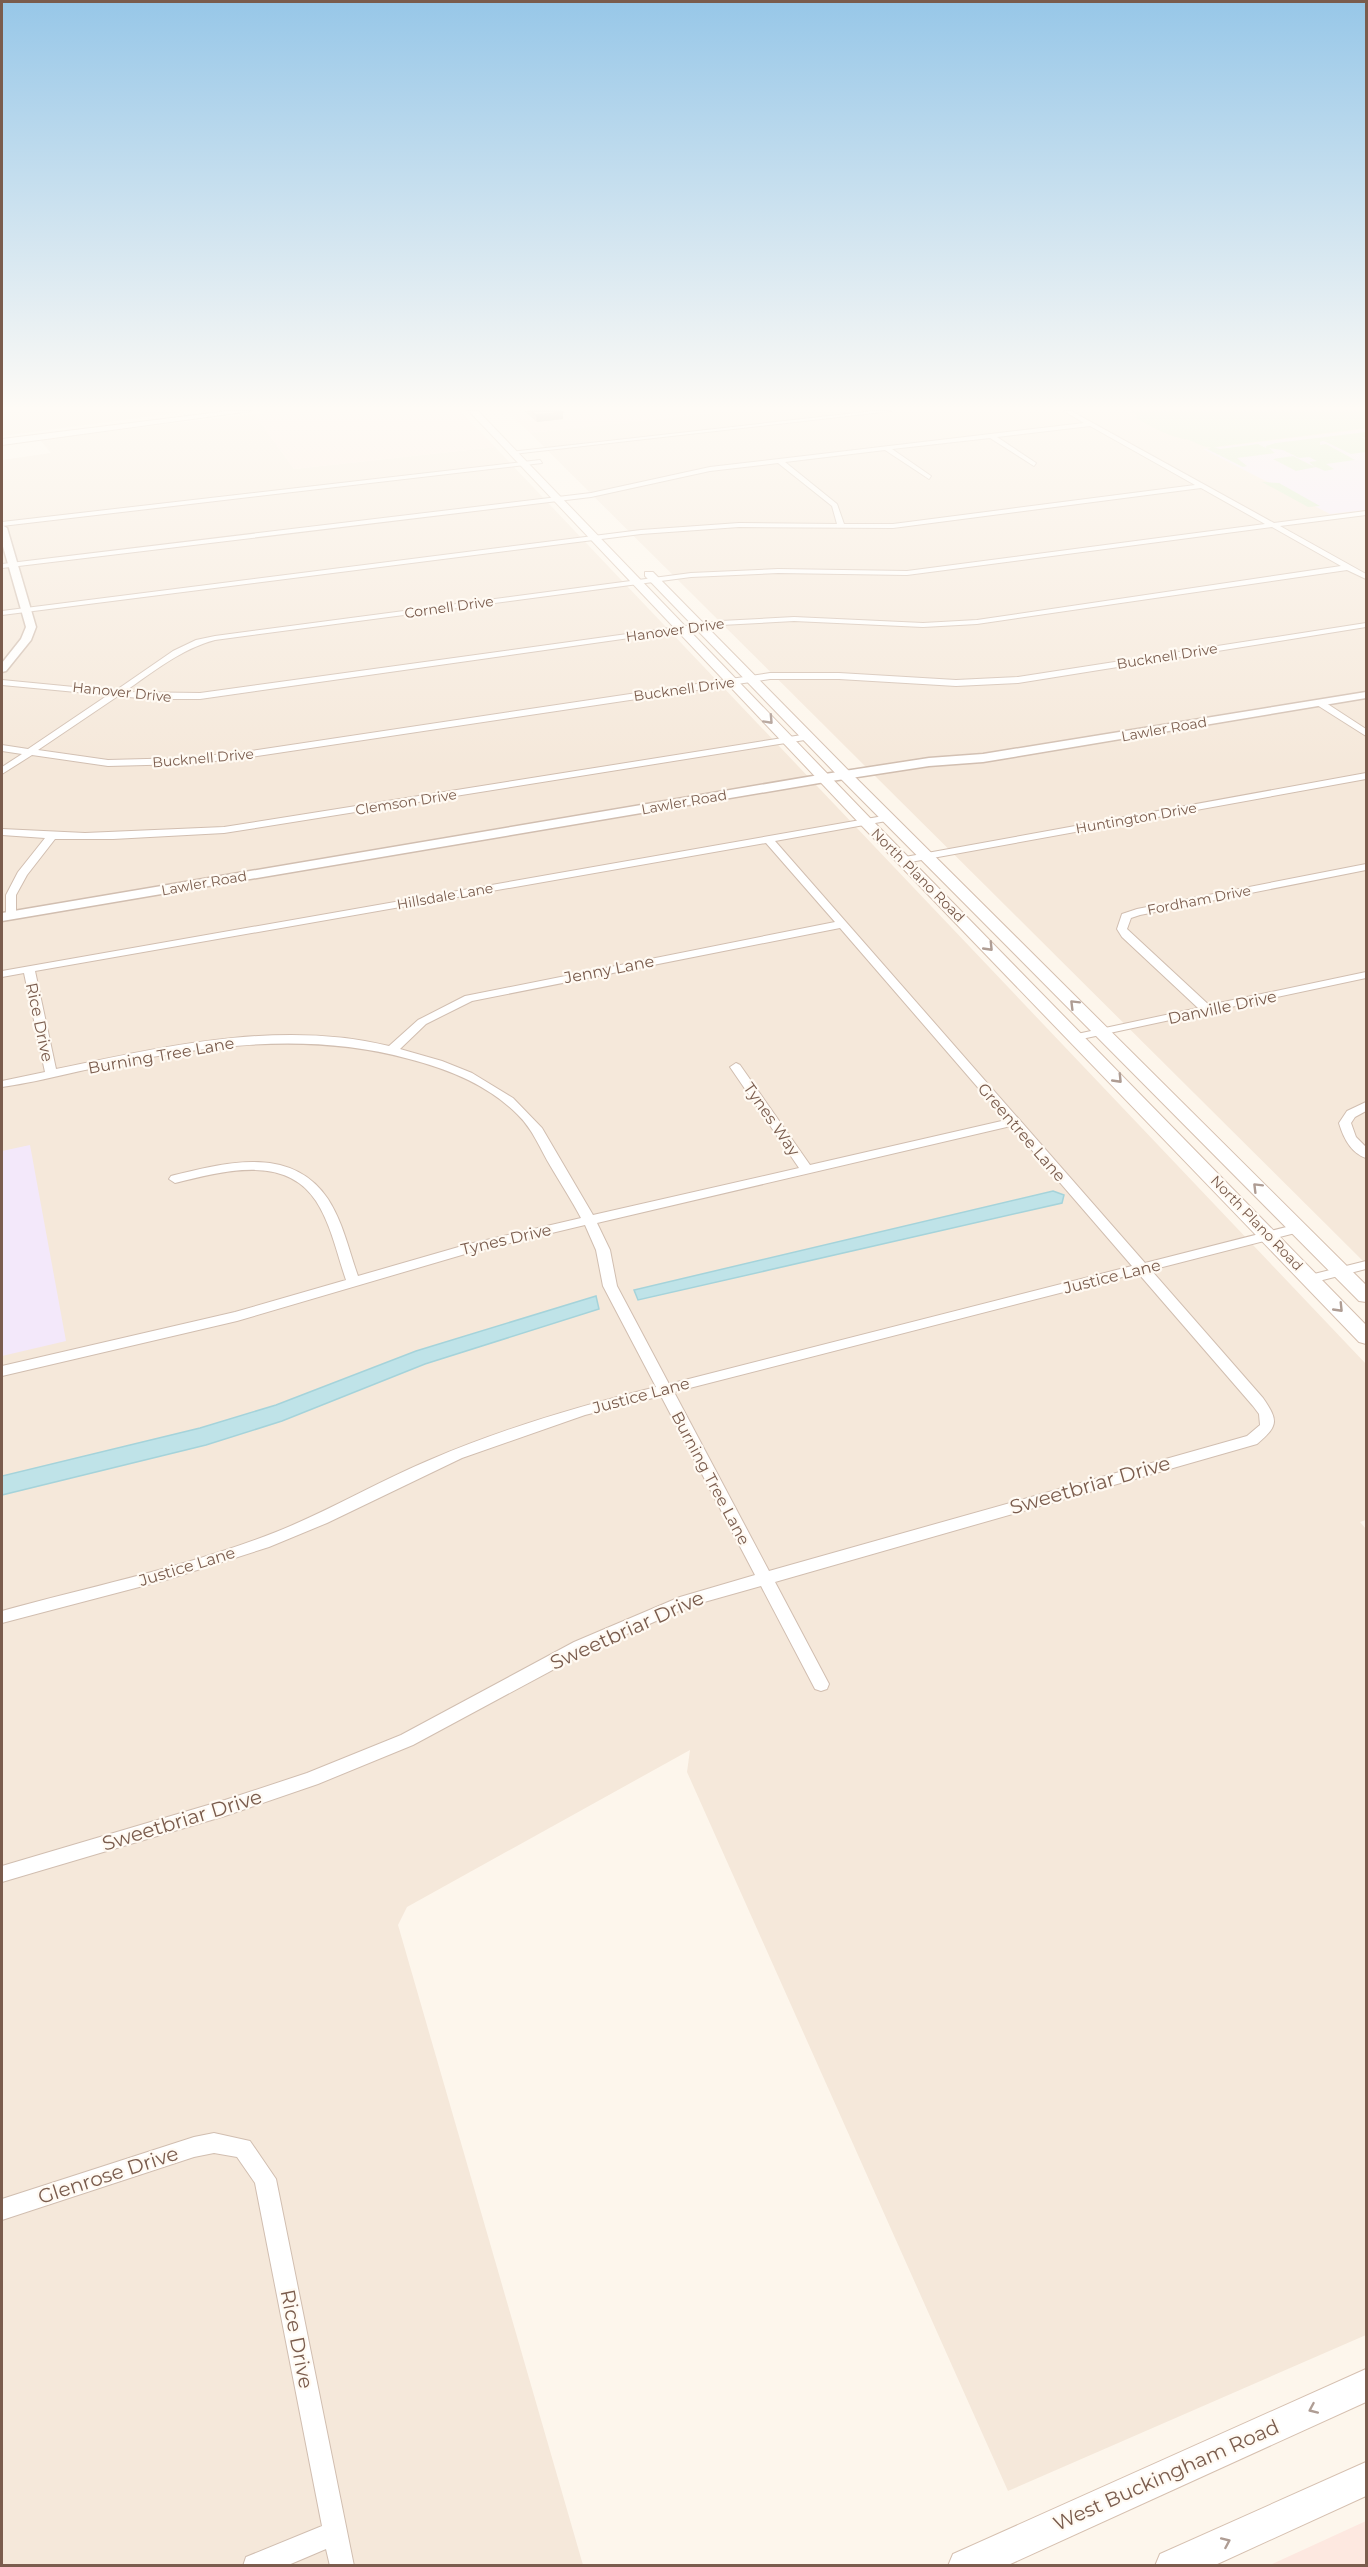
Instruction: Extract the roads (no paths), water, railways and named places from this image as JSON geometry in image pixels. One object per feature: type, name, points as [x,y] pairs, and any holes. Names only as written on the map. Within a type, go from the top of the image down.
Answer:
[{"type":"main road","name":"North Plano Road","points":[[590,531],[866,822],[1366,1336]]},
{"type":"main road","points":[[606,531],[614,539]]},
{"type":"main road","name":"North Plano Road","points":[[639,564],[845,775],[928,855],[1366,1296]]},
{"type":"main road","name":"West Buckingham Road","points":[[965,2565],[1366,2385]]},
{"type":"main road","points":[[1172,2565],[1366,2479]]},
{"type":"street","points":[[2,531],[7,565],[31,627],[26,640],[2,669]]},
{"type":"street","points":[[7,565],[293,531]]},
{"type":"street","points":[[2,613],[596,537],[614,539],[679,531]]},
{"type":"street","name":"Cornell Drive","points":[[2,771],[185,648],[215,638],[654,579],[778,570],[908,573],[1230,531]]},
{"type":"street","points":[[1284,531],[1366,577]]},
{"type":"street","name":"Hanover Drive","points":[[2,682],[49,684],[116,694],[174,698],[200,696],[701,626],[762,620],[825,620],[923,625],[977,622],[1350,567]]},
{"type":"street","name":"Bucknell Drive","points":[[2,748],[108,763],[186,761],[256,753],[732,681],[799,674],[956,683],[1018,680],[1366,625]]},
{"type":"street","name":"Lawler Road","points":[[6,916],[825,778],[1004,755],[1366,695]]},
{"type":"street","points":[[1320,703],[1366,733]]},
{"type":"street","name":"Clemson Drive","points":[[2,832],[52,836],[134,836],[224,830],[808,737]]},
{"type":"street","name":"Huntington Drive","points":[[904,860],[1366,776]]},
{"type":"street","name":"Hillsdale Lane","points":[[2,974],[889,818]]},
{"type":"street","points":[[6,916],[11,895],[22,874],[52,836]]},
{"type":"street","name":"Greentree Lane","points":[[769,840],[1258,1402],[1266,1414],[1267,1427]]},
{"type":"street","name":"Fordham Drive","points":[[1207,1010],[1126,935],[1122,929],[1126,916],[1366,867]]},
{"type":"street","name":"Jenny Lane","points":[[392,1050],[422,1022],[469,998],[842,924]]},
{"type":"street","name":"Rice Drive","points":[[29,969],[51,1074]]},
{"type":"street","name":"Danville Drive","points":[[1077,1037],[1366,975]]},
{"type":"street","name":"Burning Tree Lane","points":[[2,1084],[189,1047],[257,1040],[340,1042],[392,1050],[461,1072],[511,1104],[532,1124],[588,1220],[604,1253],[605,1272],[610,1286],[821,1684]]},
{"type":"street","name":"Tynes Way","points":[[736,1067],[807,1170]]},
{"type":"street","points":[[1366,1106],[1351,1114],[1345,1123],[1350,1138],[1366,1154]]},
{"type":"street","name":"Tynes Drive","points":[[2,1371],[237,1316],[469,1248],[1014,1122]]},
{"type":"street","points":[[174,1179],[253,1164],[298,1176],[313,1186],[323,1201],[353,1281]]},
{"type":"street","name":"Justice Lane","points":[[2,1617],[139,1581],[263,1543],[308,1525],[469,1449],[582,1411],[1298,1228]]},
{"type":"street","points":[[1311,1279],[1366,1265]]},
{"type":"street","name":"Sweetbriar Drive","points":[[2,1874],[225,1808],[312,1779],[407,1740],[580,1647],[686,1601],[1252,1440],[1267,1427]]},
{"type":"street","name":"Rice Drive","points":[[214,2144],[243,2148],[265,2179],[342,2565]]},
{"type":"street","name":"Glenrose Drive","points":[[2,2210],[194,2147],[214,2144]]},
{"type":"street","points":[[255,2565],[335,2533]]},
{"type":"water","points":[[1053,1191],[1064,1195],[1062,1203],[638,1300],[634,1290]]},
{"type":"water","points":[[596,1296],[599,1309],[425,1364],[282,1421],[206,1445],[2,1495],[2,1476],[200,1428],[276,1405],[416,1351]]}]
